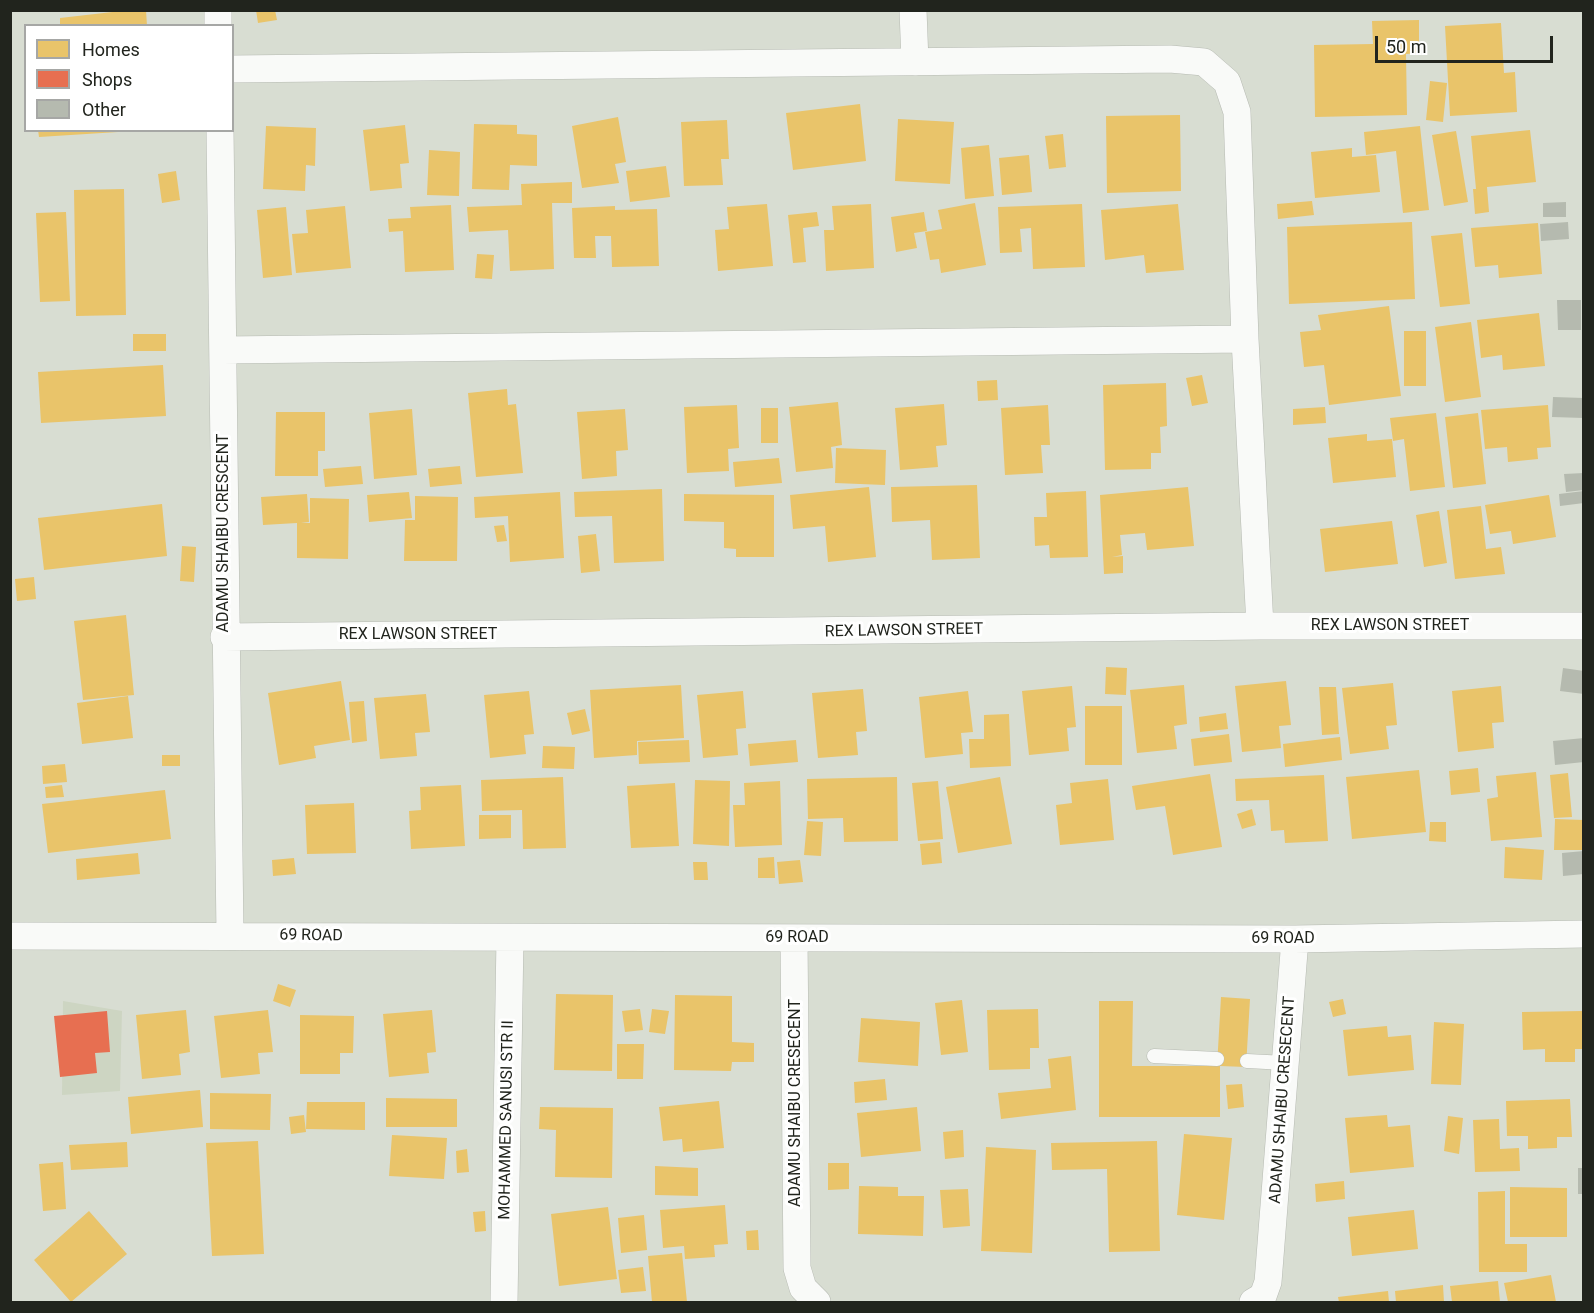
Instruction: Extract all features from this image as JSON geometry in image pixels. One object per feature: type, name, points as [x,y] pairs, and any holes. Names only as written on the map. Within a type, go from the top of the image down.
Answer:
[{"type":"street","points":[[913,10],[915,62]]},
{"type":"street","points":[[234,69],[1170,59],[1204,62],[1227,82],[1237,112],[1245,339],[1260,627]]},
{"type":"street","name":"ADAMU SHAIBU CRESCENT","points":[[220,132],[224,637],[230,935]]},
{"type":"street","points":[[223,350],[1245,339]]},
{"type":"street","name":"REX LAWSON STREET","points":[[224,637],[1584,626]]},
{"type":"street","name":"69 ROAD","points":[[10,936],[1295,939],[1584,934]]},
{"type":"street","name":"MOHAMMED SANUSI STR II","points":[[504,1302],[510,938]]},
{"type":"street","name":"ADAMU SHAIBU CRESECENT","points":[[794,938],[797,1268],[803,1288],[817,1302]]},
{"type":"street","name":"ADAMU SHAIBU CRESECENT","points":[[1253,1302],[1263,1296],[1270,1260],[1295,939]]},
{"type":"lane","points":[[1154,1056],[1217,1059]]},
{"type":"lane","points":[[1247,1061],[1286,1063]]},
{"type":"shaded area","points":[[63,1001],[122,1011],[120,1091],[62,1095]]},
{"type":"building: Homes","points":[[146,10],[147,24],[60,24],[60,18]]},
{"type":"building: Homes","points":[[256,10],[275,10],[277,20],[258,23]]},
{"type":"building: Homes","points":[[1419,20],[1419,53],[1406,54],[1407,115],[1315,117],[1314,45],[1373,44],[1372,21]]},
{"type":"building: Homes","points":[[1501,23],[1504,73],[1515,72],[1517,112],[1450,116],[1445,26]]},
{"type":"building: Homes","points":[[1430,81],[1447,83],[1443,122],[1426,120]]},
{"type":"building: Homes","points":[[860,104],[866,161],[793,170],[786,113]]},
{"type":"building: Homes","points":[[1180,115],[1181,191],[1107,193],[1106,116]]},
{"type":"building: Homes","points":[[618,117],[626,162],[615,164],[619,183],[582,188],[572,126]]},
{"type":"building: Homes","points":[[898,119],[954,122],[950,184],[895,181]]},
{"type":"building: Homes","points":[[727,120],[729,159],[721,159],[723,185],[684,186],[681,122]]},
{"type":"building: Homes","points":[[474,124],[517,125],[517,134],[537,135],[537,166],[510,165],[509,190],[472,189]]},
{"type":"building: Homes","points":[[405,125],[409,163],[400,164],[402,188],[370,191],[363,130]]},
{"type":"building: Homes","points":[[266,126],[316,128],[315,166],[306,165],[305,191],[263,189]]},
{"type":"building: Homes","points":[[1420,126],[1429,210],[1403,213],[1396,151],[1366,155],[1364,132]]},
{"type":"building: Homes","points":[[1530,130],[1536,182],[1487,187],[1489,212],[1475,214],[1473,189],[1476,189],[1471,136]]},
{"type":"building: Homes","points":[[1456,131],[1468,202],[1444,206],[1432,135]]},
{"type":"building: Homes","points":[[38,132],[118,132],[39,137]]},
{"type":"building: Homes","points":[[1063,134],[1066,167],[1049,169],[1045,136]]},
{"type":"building: Homes","points":[[989,145],[994,196],[965,199],[961,148]]},
{"type":"building: Homes","points":[[1352,148],[1352,157],[1376,155],[1380,192],[1315,198],[1311,152]]},
{"type":"building: Homes","points":[[429,150],[460,152],[459,196],[427,195]]},
{"type":"building: Homes","points":[[1029,155],[1032,192],[1002,195],[999,158]]},
{"type":"building: Homes","points":[[666,166],[670,197],[630,202],[626,171]]},
{"type":"building: Homes","points":[[176,171],[180,200],[162,203],[158,174]]},
{"type":"building: Homes","points":[[572,182],[572,203],[552,203],[554,269],[510,271],[508,230],[469,232],[467,207],[522,205],[521,184]]},
{"type":"building: Homes","points":[[124,189],[126,315],[76,316],[74,190]]},
{"type":"building: Homes","points":[[1312,201],[1314,215],[1278,219],[1277,204]]},
{"type":"building: Homes","points":[[975,203],[986,265],[941,273],[939,259],[930,260],[925,232],[942,229],[938,210]]},
{"type":"building: Homes","points":[[767,204],[773,266],[718,271],[715,230],[729,229],[727,207]]},
{"type":"building: Homes","points":[[871,204],[874,268],[826,271],[824,230],[834,230],[832,206]]},
{"type":"building: Homes","points":[[1082,204],[1085,267],[1033,269],[1031,228],[1020,229],[1022,252],[1000,253],[998,207]]},
{"type":"building: Homes","points":[[1178,204],[1184,270],[1146,273],[1144,255],[1105,260],[1101,210]]},
{"type":"building: Homes","points":[[451,205],[454,270],[405,272],[403,231],[389,232],[388,219],[411,218],[410,207]]},
{"type":"building: Homes","points":[[345,206],[351,268],[296,273],[292,234],[308,233],[306,210]]},
{"type":"building: Homes","points":[[615,206],[615,210],[657,209],[659,266],[612,267],[611,236],[595,236],[596,258],[574,258],[572,208]]},
{"type":"building: Homes","points":[[286,207],[292,275],[263,278],[257,210]]},
{"type":"building: Homes","points":[[66,212],[70,301],[40,302],[36,213]]},
{"type":"building: Homes","points":[[817,212],[819,226],[803,228],[806,262],[793,263],[788,215]]},
{"type":"building: Homes","points":[[924,212],[927,231],[914,233],[917,248],[896,252],[891,217]]},
{"type":"building: Homes","points":[[1412,222],[1415,299],[1289,304],[1287,227]]},
{"type":"building: Homes","points":[[1538,223],[1542,274],[1499,278],[1498,265],[1475,267],[1471,228]]},
{"type":"building: Homes","points":[[1462,233],[1470,304],[1440,307],[1431,236]]},
{"type":"building: Homes","points":[[477,254],[494,255],[492,279],[475,278]]},
{"type":"building: Homes","points":[[1389,306],[1401,396],[1329,405],[1324,365],[1304,367],[1300,332],[1321,330],[1318,315]]},
{"type":"building: Homes","points":[[1539,313],[1545,366],[1503,370],[1502,355],[1481,358],[1477,320]]},
{"type":"building: Homes","points":[[1471,322],[1481,397],[1445,402],[1435,327]]},
{"type":"building: Homes","points":[[1404,331],[1426,331],[1426,386],[1404,386]]},
{"type":"building: Homes","points":[[133,334],[166,334],[166,351],[133,351]]},
{"type":"building: Homes","points":[[163,365],[166,416],[41,423],[38,372]]},
{"type":"building: Homes","points":[[1202,375],[1208,403],[1192,406],[1186,378]]},
{"type":"building: Homes","points":[[997,380],[998,400],[978,401],[977,381]]},
{"type":"building: Homes","points":[[1166,383],[1167,426],[1160,427],[1161,453],[1151,453],[1151,469],[1105,470],[1103,385]]},
{"type":"building: Homes","points":[[507,389],[508,405],[516,404],[523,473],[476,477],[468,393]]},
{"type":"building: Homes","points":[[838,402],[842,445],[831,447],[833,468],[796,472],[789,407]]},
{"type":"building: Homes","points":[[944,404],[947,445],[936,446],[938,467],[900,470],[895,408]]},
{"type":"building: Homes","points":[[737,405],[739,448],[728,449],[729,471],[687,473],[684,407]]},
{"type":"building: Homes","points":[[1048,405],[1050,445],[1041,445],[1043,473],[1005,475],[1001,408]]},
{"type":"building: Homes","points":[[1548,405],[1551,447],[1537,448],[1538,459],[1508,462],[1507,447],[1485,449],[1481,410]]},
{"type":"building: Homes","points":[[1325,407],[1326,423],[1293,425],[1293,409]]},
{"type":"building: Homes","points":[[761,408],[778,408],[778,443],[761,443]]},
{"type":"building: Homes","points":[[412,409],[417,475],[374,479],[369,413]]},
{"type":"building: Homes","points":[[625,409],[628,450],[616,451],[617,476],[582,479],[577,412]]},
{"type":"building: Homes","points":[[276,412],[325,412],[325,451],[318,451],[318,476],[275,476]]},
{"type":"building: Homes","points":[[1436,413],[1445,487],[1410,491],[1404,439],[1393,441],[1390,418]]},
{"type":"building: Homes","points":[[1478,413],[1486,484],[1453,488],[1445,417]]},
{"type":"building: Homes","points":[[1367,434],[1367,441],[1392,439],[1396,477],[1333,483],[1328,438]]},
{"type":"building: Homes","points":[[836,448],[886,450],[885,485],[835,483]]},
{"type":"building: Homes","points":[[779,458],[782,483],[735,487],[733,462]]},
{"type":"building: Homes","points":[[361,466],[363,484],[325,487],[323,469]]},
{"type":"building: Homes","points":[[460,466],[462,484],[430,487],[428,469]]},
{"type":"building: Homes","points":[[977,485],[980,558],[932,560],[930,520],[892,522],[891,487]]},
{"type":"building: Homes","points":[[869,487],[876,557],[828,562],[825,526],[793,529],[790,495]]},
{"type":"building: Homes","points":[[1188,487],[1194,546],[1147,550],[1145,533],[1120,535],[1122,555],[1112,557],[1123,556],[1123,573],[1104,574],[1100,495]]},
{"type":"building: Homes","points":[[662,489],[664,561],[614,563],[612,516],[575,517],[574,492]]},
{"type":"building: Homes","points":[[1086,491],[1088,557],[1050,558],[1049,545],[1035,546],[1034,517],[1047,517],[1046,493]]},
{"type":"building: Homes","points":[[409,492],[412,518],[369,522],[367,495]]},
{"type":"building: Homes","points":[[560,492],[564,558],[510,562],[508,516],[475,518],[474,497]]},
{"type":"building: Homes","points":[[307,494],[309,522],[301,523],[310,523],[310,498],[349,499],[348,559],[297,558],[297,523],[263,525],[261,497]]},
{"type":"building: Homes","points":[[684,494],[774,495],[774,557],[736,557],[736,549],[724,548],[724,522],[684,521]]},
{"type":"building: Homes","points":[[1549,495],[1556,537],[1513,544],[1511,531],[1490,534],[1485,505]]},
{"type":"building: Homes","points":[[415,496],[458,497],[457,561],[404,561],[405,520],[415,520]]},
{"type":"building: Homes","points":[[162,504],[167,556],[44,570],[38,518]]},
{"type":"building: Homes","points":[[1481,506],[1486,549],[1501,547],[1505,574],[1455,579],[1447,510]]},
{"type":"building: Homes","points":[[1439,511],[1447,563],[1424,567],[1416,515]]},
{"type":"building: Homes","points":[[1392,521],[1398,564],[1325,572],[1320,529]]},
{"type":"building: Homes","points":[[504,525],[507,541],[497,542],[494,526]]},
{"type":"building: Homes","points":[[596,534],[600,571],[581,573],[578,536]]},
{"type":"building: Homes","points":[[182,546],[196,547],[194,582],[180,581]]},
{"type":"building: Homes","points":[[34,577],[36,599],[17,601],[15,579]]},
{"type":"building: Homes","points":[[126,615],[134,695],[83,700],[74,621]]},
{"type":"building: Homes","points":[[1106,667],[1127,668],[1126,695],[1105,694]]},
{"type":"building: Homes","points":[[341,681],[350,740],[314,746],[316,758],[279,765],[268,693]]},
{"type":"building: Homes","points":[[1286,681],[1291,725],[1279,726],[1281,748],[1242,752],[1235,686]]},
{"type":"building: Homes","points":[[1393,683],[1397,725],[1386,726],[1389,749],[1350,754],[1342,688]]},
{"type":"building: Homes","points":[[681,685],[684,738],[637,741],[637,755],[594,758],[590,690]]},
{"type":"building: Homes","points":[[1184,685],[1187,724],[1174,726],[1177,749],[1137,753],[1130,690]]},
{"type":"building: Homes","points":[[1072,686],[1076,727],[1067,728],[1069,751],[1029,755],[1022,691]]},
{"type":"building: Homes","points":[[1501,686],[1504,722],[1492,723],[1494,748],[1458,752],[1452,691]]},
{"type":"building: Homes","points":[[1319,687],[1336,687],[1339,734],[1322,735]]},
{"type":"building: Homes","points":[[863,689],[867,731],[856,732],[858,755],[818,758],[812,693]]},
{"type":"building: Homes","points":[[529,691],[534,734],[524,735],[526,754],[490,758],[484,695]]},
{"type":"building: Homes","points":[[743,691],[746,728],[736,729],[738,755],[703,758],[697,695]]},
{"type":"building: Homes","points":[[968,691],[973,732],[961,733],[963,754],[925,758],[919,697]]},
{"type":"building: Homes","points":[[426,694],[430,732],[415,733],[417,756],[380,759],[374,698]]},
{"type":"building: Homes","points":[[128,696],[133,738],[82,744],[77,703]]},
{"type":"building: Homes","points":[[364,701],[367,741],[352,743],[349,702]]},
{"type":"building: Homes","points":[[1085,706],[1122,706],[1122,765],[1085,765]]},
{"type":"building: Homes","points":[[585,709],[590,731],[572,735],[567,713]]},
{"type":"building: Homes","points":[[1226,713],[1228,729],[1200,732],[1199,717]]},
{"type":"building: Homes","points":[[1009,714],[1011,766],[970,768],[969,739],[984,739],[984,715]]},
{"type":"building: Homes","points":[[1229,734],[1232,762],[1194,766],[1191,739]]},
{"type":"building: Homes","points":[[1340,737],[1342,760],[1285,767],[1283,744]]},
{"type":"building: Homes","points":[[689,740],[690,762],[639,764],[638,742]]},
{"type":"building: Homes","points":[[796,740],[798,762],[750,766],[748,744]]},
{"type":"building: Homes","points":[[543,746],[575,747],[574,769],[542,768]]},
{"type":"building: Homes","points":[[162,755],[180,755],[180,766],[162,766]]},
{"type":"building: Homes","points":[[65,764],[67,782],[43,784],[42,766]]},
{"type":"building: Homes","points":[[1478,768],[1480,792],[1451,795],[1449,771]]},
{"type":"building: Homes","points":[[1419,770],[1426,832],[1352,839],[1346,777]]},
{"type":"building: Homes","points":[[1536,772],[1542,837],[1491,841],[1487,799],[1498,797],[1496,776]]},
{"type":"building: Homes","points":[[1568,773],[1572,817],[1554,818],[1550,775]]},
{"type":"building: Homes","points":[[1210,774],[1222,847],[1173,855],[1165,806],[1136,810],[1132,786]]},
{"type":"building: Homes","points":[[1324,775],[1328,841],[1285,843],[1284,830],[1271,831],[1269,800],[1236,801],[1235,779]]},
{"type":"building: Homes","points":[[563,777],[566,848],[523,849],[522,810],[482,811],[481,780]]},
{"type":"building: Homes","points":[[897,777],[898,841],[844,842],[843,818],[808,819],[807,779]]},
{"type":"building: Homes","points":[[1000,777],[1012,844],[958,853],[946,787]]},
{"type":"building: Homes","points":[[1108,779],[1114,840],[1060,845],[1056,805],[1072,803],[1070,783]]},
{"type":"building: Homes","points":[[695,780],[730,781],[729,846],[693,844]]},
{"type":"building: Homes","points":[[780,781],[782,845],[735,847],[733,805],[745,805],[744,783]]},
{"type":"building: Homes","points":[[938,781],[943,839],[918,841],[912,783]]},
{"type":"building: Homes","points":[[675,783],[679,846],[631,848],[627,786]]},
{"type":"building: Homes","points":[[62,785],[64,797],[46,798],[45,787]]},
{"type":"building: Homes","points":[[461,785],[465,846],[411,849],[409,811],[421,810],[420,787]]},
{"type":"building: Homes","points":[[165,790],[171,839],[48,853],[42,804]]},
{"type":"building: Homes","points":[[354,803],[356,853],[307,854],[305,805]]},
{"type":"building: Homes","points":[[1252,809],[1256,825],[1242,829],[1237,814]]},
{"type":"building: Homes","points":[[479,815],[511,815],[511,838],[479,839]]},
{"type":"building: Homes","points":[[1555,819],[1584,820],[1584,850],[1554,850]]},
{"type":"building: Homes","points":[[807,821],[823,822],[821,856],[804,855]]},
{"type":"building: Homes","points":[[1430,822],[1446,822],[1446,842],[1429,841]]},
{"type":"building: Homes","points":[[940,842],[942,863],[922,865],[920,844]]},
{"type":"building: Homes","points":[[1505,847],[1544,850],[1542,880],[1504,878]]},
{"type":"building: Homes","points":[[138,853],[140,874],[77,880],[76,859]]},
{"type":"building: Homes","points":[[774,857],[775,878],[758,878],[758,858]]},
{"type":"building: Homes","points":[[294,858],[296,874],[273,876],[272,860]]},
{"type":"building: Homes","points":[[800,860],[803,882],[779,884],[777,862]]},
{"type":"building: Homes","points":[[693,862],[707,862],[708,880],[694,880]]},
{"type":"building: Homes","points":[[278,984],[296,990],[290,1007],[273,1001]]},
{"type":"building: Homes","points":[[556,994],[613,995],[612,1071],[554,1070]]},
{"type":"building: Homes","points":[[675,995],[732,996],[732,1042],[754,1043],[754,1062],[732,1062],[731,1071],[674,1070]]},
{"type":"building: Homes","points":[[1221,997],[1250,999],[1246,1067],[1220,1066],[1220,1117],[1099,1117],[1099,1001],[1133,1001],[1132,1066],[1217,1066]]},
{"type":"building: Homes","points":[[1343,999],[1346,1014],[1333,1017],[1329,1002]]},
{"type":"building: Homes","points":[[962,1000],[968,1052],[941,1055],[935,1003]]},
{"type":"building: Homes","points":[[640,1009],[643,1030],[625,1032],[622,1011]]},
{"type":"building: Homes","points":[[652,1009],[669,1011],[665,1034],[649,1032]]},
{"type":"building: Homes","points":[[1038,1009],[1039,1048],[1030,1048],[1030,1069],[989,1070],[987,1010]]},
{"type":"building: Homes","points":[[186,1010],[190,1052],[179,1054],[181,1075],[142,1079],[136,1015]]},
{"type":"building: Homes","points":[[268,1010],[273,1052],[258,1053],[260,1074],[221,1078],[214,1016]]},
{"type":"building: Homes","points":[[432,1010],[436,1052],[427,1053],[429,1073],[389,1077],[383,1014]]},
{"type":"building: Homes","points":[[1584,1011],[1584,1049],[1575,1049],[1575,1062],[1545,1062],[1545,1049],[1523,1050],[1522,1012]]},
{"type":"building: Homes","points":[[300,1015],[354,1016],[353,1053],[340,1053],[340,1074],[300,1074]]},
{"type":"building: Homes","points":[[861,1018],[920,1022],[918,1066],[858,1062]]},
{"type":"building: Homes","points":[[1434,1022],[1464,1024],[1461,1085],[1431,1084]]},
{"type":"building: Homes","points":[[1387,1026],[1388,1037],[1411,1035],[1414,1070],[1348,1076],[1343,1030]]},
{"type":"building: Homes","points":[[617,1044],[644,1044],[643,1079],[617,1079]]},
{"type":"building: Homes","points":[[1071,1056],[1076,1110],[1001,1119],[998,1093],[1051,1088],[1048,1059]]},
{"type":"building: Homes","points":[[885,1079],[887,1100],[855,1103],[854,1082]]},
{"type":"building: Homes","points":[[1242,1084],[1244,1107],[1228,1109],[1226,1085]]},
{"type":"building: Homes","points":[[200,1090],[203,1127],[131,1134],[128,1097]]},
{"type":"building: Homes","points":[[210,1093],[271,1094],[270,1130],[210,1129]]},
{"type":"building: Homes","points":[[386,1098],[457,1099],[457,1127],[386,1127]]},
{"type":"building: Homes","points":[[1570,1099],[1572,1137],[1557,1137],[1557,1148],[1528,1149],[1528,1136],[1507,1136],[1506,1101]]},
{"type":"building: Homes","points":[[719,1101],[724,1148],[683,1152],[682,1139],[663,1141],[659,1107]]},
{"type":"building: Homes","points":[[307,1102],[365,1102],[365,1130],[306,1129]]},
{"type":"building: Homes","points":[[540,1107],[613,1108],[612,1178],[555,1177],[556,1130],[539,1129]]},
{"type":"building: Homes","points":[[917,1107],[921,1151],[861,1157],[857,1113]]},
{"type":"building: Homes","points":[[304,1115],[306,1132],[291,1134],[289,1117]]},
{"type":"building: Homes","points":[[1387,1115],[1388,1127],[1410,1125],[1414,1167],[1350,1173],[1345,1118]]},
{"type":"building: Homes","points":[[1448,1116],[1463,1118],[1459,1154],[1444,1151]]},
{"type":"building: Homes","points":[[1499,1119],[1500,1149],[1519,1148],[1520,1171],[1475,1172],[1473,1120]]},
{"type":"building: Homes","points":[[963,1130],[964,1157],[945,1159],[943,1132]]},
{"type":"building: Homes","points":[[1184,1134],[1232,1138],[1224,1220],[1177,1215]]},
{"type":"building: Homes","points":[[392,1135],[447,1138],[444,1179],[389,1176]]},
{"type":"building: Homes","points":[[258,1141],[264,1254],[212,1256],[206,1143]]},
{"type":"building: Homes","points":[[1157,1141],[1160,1251],[1109,1252],[1107,1169],[1052,1170],[1051,1143]]},
{"type":"building: Homes","points":[[127,1142],[128,1167],[71,1170],[69,1145]]},
{"type":"building: Homes","points":[[986,1147],[1036,1150],[1032,1253],[981,1251]]},
{"type":"building: Homes","points":[[467,1149],[469,1172],[457,1173],[456,1151]]},
{"type":"building: Homes","points":[[63,1162],[66,1209],[43,1211],[39,1164]]},
{"type":"building: Homes","points":[[828,1163],[849,1163],[849,1189],[828,1190]]},
{"type":"building: Homes","points":[[655,1166],[698,1168],[698,1196],[655,1195]]},
{"type":"building: Homes","points":[[1344,1181],[1345,1199],[1316,1202],[1315,1184]]},
{"type":"building: Homes","points":[[859,1186],[898,1187],[898,1196],[924,1196],[923,1236],[858,1234]]},
{"type":"building: Homes","points":[[1510,1187],[1567,1188],[1567,1237],[1510,1237]]},
{"type":"building: Homes","points":[[968,1189],[970,1226],[943,1228],[940,1190]]},
{"type":"building: Homes","points":[[1505,1191],[1505,1244],[1527,1244],[1527,1272],[1479,1272],[1478,1192]]},
{"type":"building: Homes","points":[[725,1205],[728,1244],[714,1245],[715,1257],[685,1259],[684,1246],[663,1248],[660,1210]]},
{"type":"building: Homes","points":[[608,1207],[617,1279],[559,1286],[551,1214]]},
{"type":"building: Homes","points":[[1414,1210],[1418,1249],[1352,1256],[1348,1217]]},
{"type":"building: Homes","points":[[89,1211],[127,1254],[71,1302],[34,1260]]},
{"type":"building: Homes","points":[[485,1211],[486,1231],[475,1232],[473,1212]]},
{"type":"building: Homes","points":[[644,1215],[647,1250],[621,1253],[618,1218]]},
{"type":"building: Homes","points":[[758,1230],[759,1250],[747,1250],[746,1231]]},
{"type":"building: Homes","points":[[682,1253],[687,1302],[652,1302],[648,1256]]},
{"type":"building: Homes","points":[[643,1267],[646,1291],[621,1293],[618,1270]]},
{"type":"building: Homes","points":[[1551,1275],[1556,1302],[1508,1302],[1504,1283]]},
{"type":"building: Homes","points":[[1498,1281],[1500,1302],[1452,1302],[1450,1286]]},
{"type":"building: Homes","points":[[1443,1285],[1444,1302],[1396,1302],[1395,1291]]},
{"type":"building: Homes","points":[[1388,1291],[1389,1302],[1339,1302],[1338,1297]]},
{"type":"building: Shops","points":[[107,1011],[110,1052],[95,1053],[97,1073],[60,1077],[54,1016]]},
{"type":"building: Other","points":[[1566,202],[1566,217],[1543,217],[1543,203]]},
{"type":"building: Other","points":[[1568,222],[1569,239],[1541,241],[1540,224]]},
{"type":"building: Other","points":[[1557,300],[1581,300],[1581,330],[1558,330]]},
{"type":"building: Other","points":[[1553,397],[1584,398],[1584,418],[1552,417]]},
{"type":"building: Other","points":[[1584,473],[1584,490],[1566,492],[1564,474]]},
{"type":"building: Other","points":[[1584,491],[1584,503],[1560,506],[1559,494]]},
{"type":"building: Other","points":[[1563,668],[1584,671],[1584,694],[1560,691]]},
{"type":"building: Other","points":[[1584,738],[1584,762],[1555,765],[1553,741]]},
{"type":"building: Other","points":[[1584,851],[1584,874],[1563,876],[1562,853]]},
{"type":"building: Other","points":[[1578,1168],[1584,1168],[1584,1194],[1578,1194]]}]
